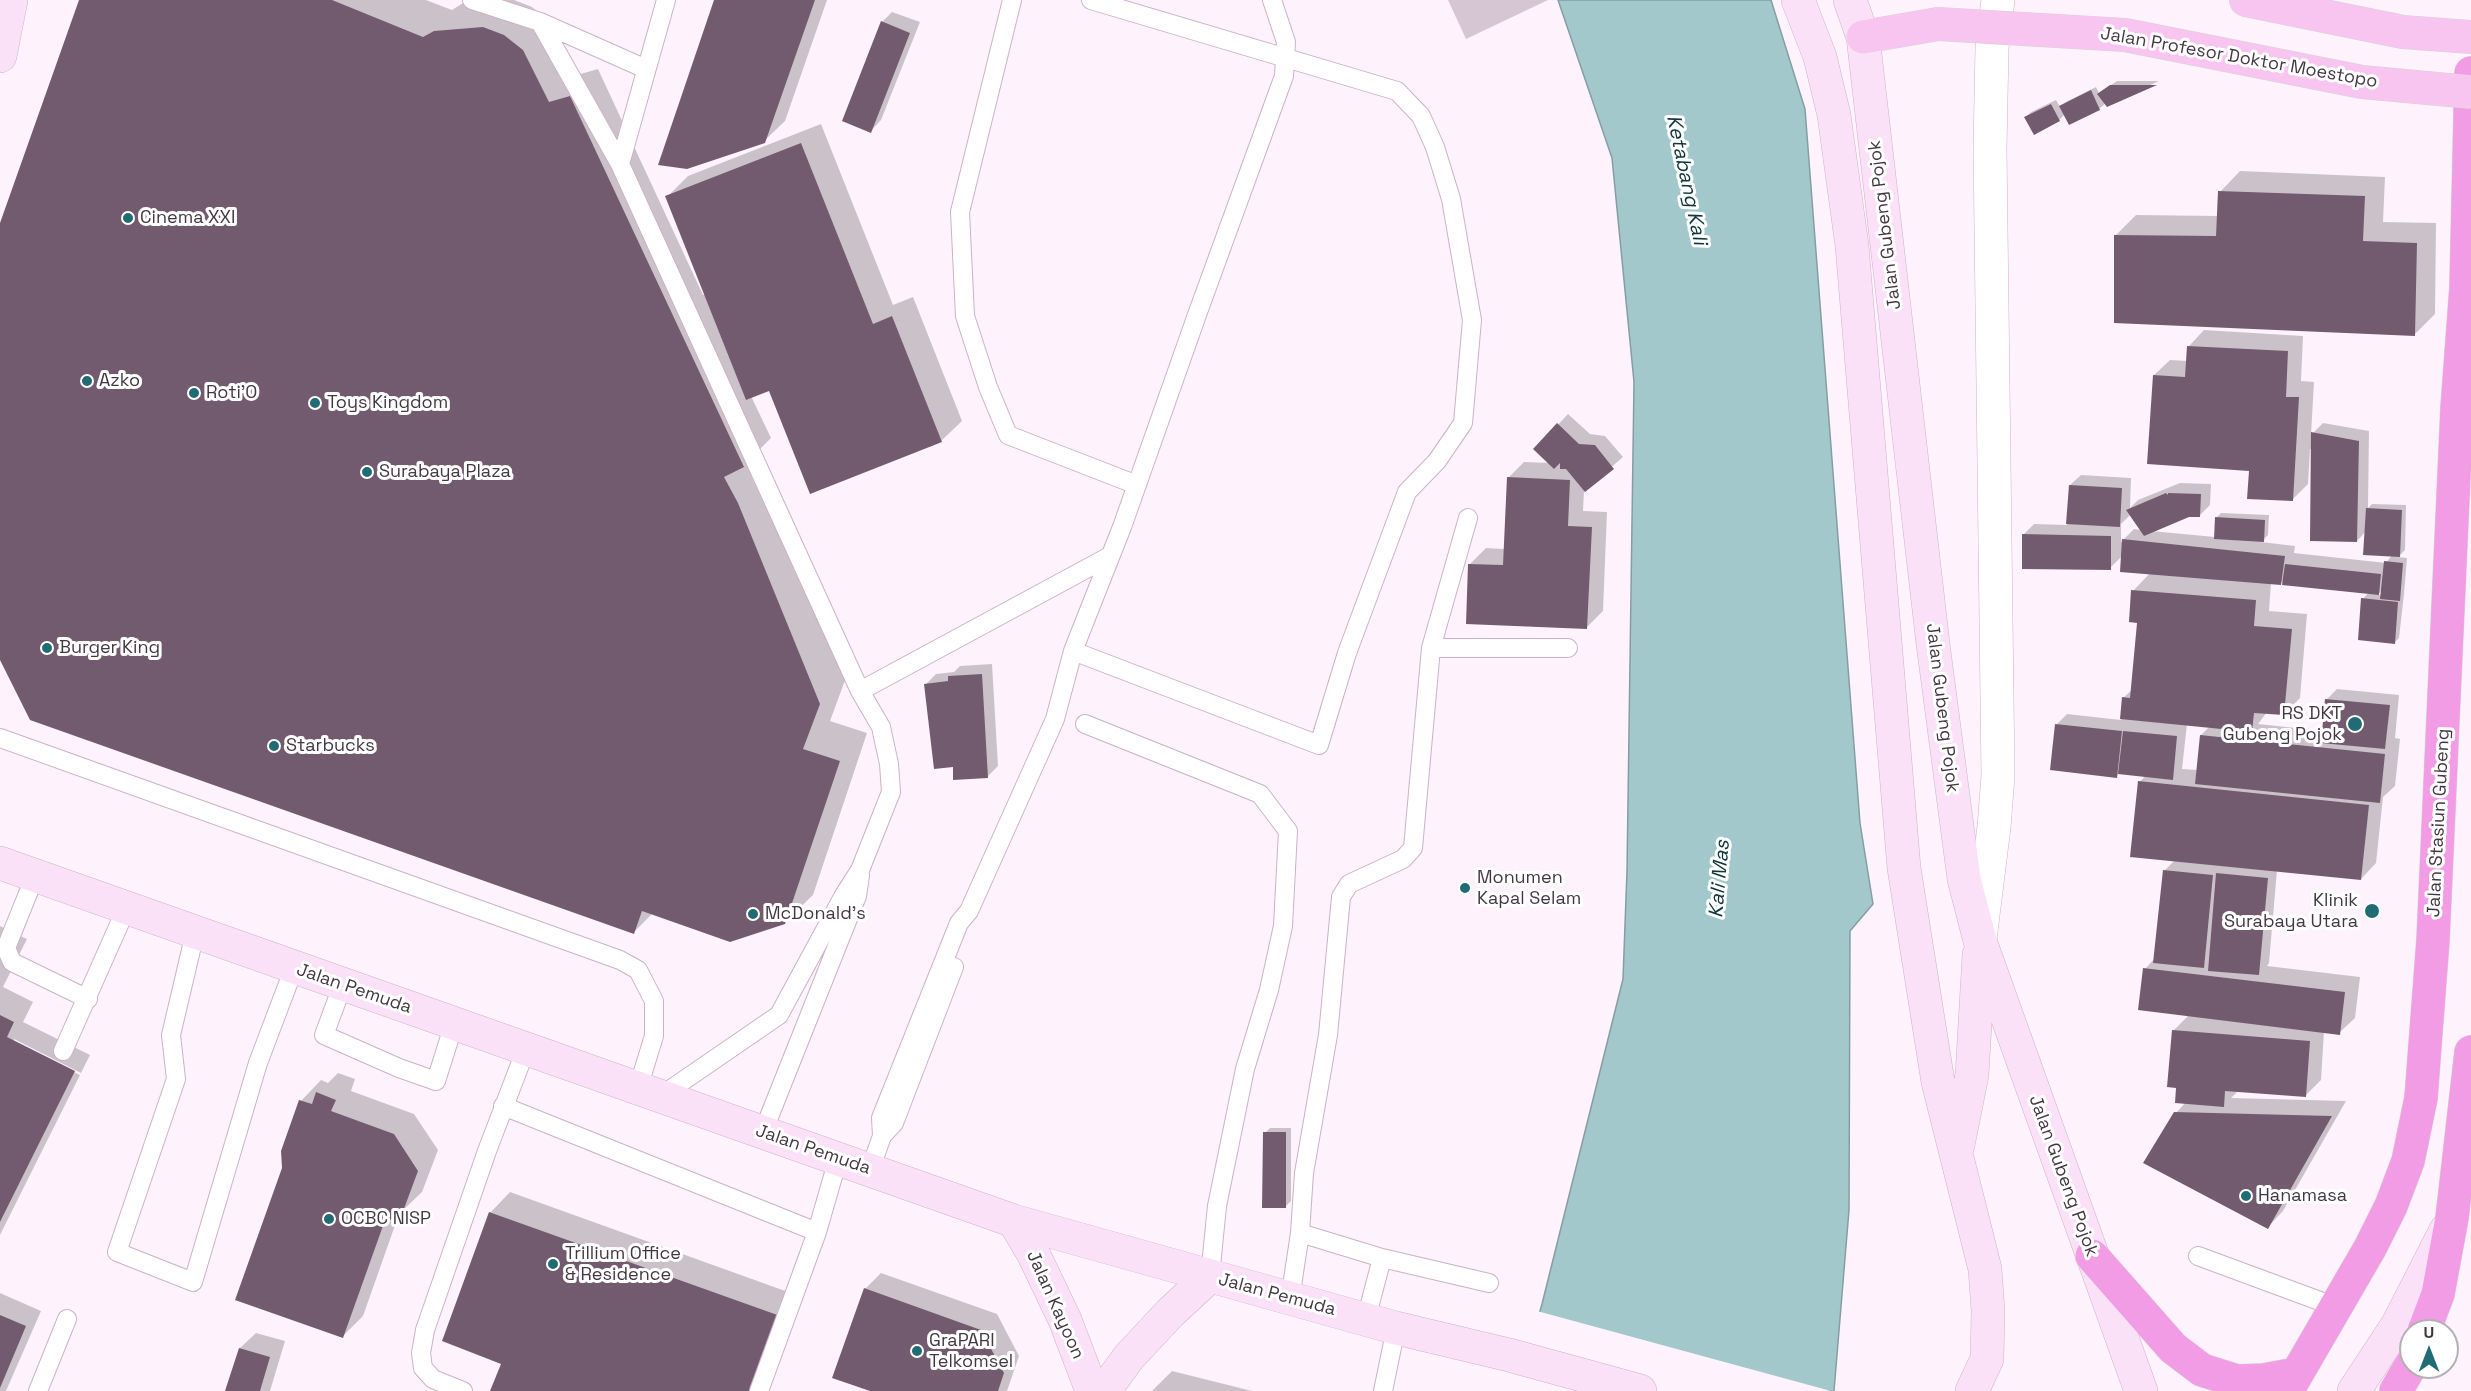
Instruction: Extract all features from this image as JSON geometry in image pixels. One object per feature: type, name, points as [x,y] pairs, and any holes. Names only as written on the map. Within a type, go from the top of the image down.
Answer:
[{"type":"highway","name":"Jalan Stasiun Gubeng","points":[[2292,1382],[2370,1248],[2391,1206],[2408,1161],[2421,1098],[2433,940],[2457,420],[2469,224],[2471,73]]},
{"type":"highway","points":[[2429,1319],[2438,1294],[2452,1218],[2471,1052]]},
{"type":"highway","points":[[2092,1256],[2172,1348],[2202,1370],[2237,1381],[2292,1382]]},
{"type":"main road","points":[[0,56],[11,0]]},
{"type":"main road","name":"Jalan Gubeng Pojok","points":[[1798,0],[1820,57],[1837,137],[1853,258],[1904,868],[1938,1082],[1984,1269],[1988,1311],[1987,1359],[1971,1391]]},
{"type":"main road","name":"Jalan Gubeng Pojok","points":[[1850,0],[1863,37],[1934,656],[1964,879],[1980,941],[2141,1391]]},
{"type":"main road","points":[[2246,0],[2403,32],[2471,37]]},
{"type":"main road","name":"Jalan Profesor Doktor Moestopo","points":[[1863,37],[1938,24],[2125,35],[2362,82],[2471,92]]},
{"type":"main road","name":"Jalan Pemuda","points":[[0,863],[1014,1221],[1290,1299],[1640,1391]]},
{"type":"main road","points":[[1956,1153],[1972,1075],[1980,941]]},
{"type":"main road","points":[[2354,1391],[2398,1324],[2452,1218]]},
{"type":"main road","name":"Jalan Kayoon","points":[[1014,1221],[1038,1262],[1065,1320],[1092,1391]]},
{"type":"main road","points":[[1104,1391],[1129,1357],[1170,1312],[1209,1276]]},
{"type":"street","points":[[1980,941],[1998,776],[1990,149],[1992,48],[1998,0]]},
{"type":"lane","points":[[472,0],[540,22],[646,69]]},
{"type":"lane","points":[[620,164],[666,0]]},
{"type":"lane","points":[[1011,0],[960,212],[965,316],[988,387],[1008,435],[1137,485]]},
{"type":"lane","points":[[1072,651],[1319,745],[1347,653],[1407,492],[1437,461],[1463,423],[1472,320],[1451,199],[1435,147],[1421,116],[1397,91],[1091,0]]},
{"type":"lane","points":[[870,1170],[882,1136],[881,1118],[959,923],[969,911],[1055,719],[1072,651],[1137,485],[1281,87],[1286,42],[1272,0]]},
{"type":"lane","points":[[540,22],[620,164],[860,692],[881,727],[889,764],[891,792],[860,870],[779,1015],[649,1092]]},
{"type":"lane","points":[[1290,1299],[1300,1233],[1304,1173],[1328,1035],[1341,897],[1348,884],[1403,858],[1413,848],[1431,648],[1468,518]]},
{"type":"lane","points":[[860,692],[1110,556]]},
{"type":"lane","points":[[1431,648],[1568,648]]},
{"type":"lane","points":[[1085,724],[1260,794],[1288,831],[1283,926],[1269,990],[1243,1081],[1217,1206],[1209,1276]]},
{"type":"lane","points":[[0,738],[621,960],[638,970],[654,1001],[654,1036],[649,1092]]},
{"type":"lane","points":[[764,1132],[857,896],[860,870]]},
{"type":"lane","points":[[35,876],[6,948],[12,962],[88,999]]},
{"type":"lane","points":[[63,1051],[126,909]]},
{"type":"lane","points":[[195,933],[171,1035],[176,1078],[117,1252],[193,1282],[258,1063],[294,968]]},
{"type":"lane","points":[[342,984],[324,1035],[399,1068],[436,1081],[454,1024]]},
{"type":"lane","points":[[463,1391],[433,1379],[423,1368],[421,1353],[425,1330],[503,1106],[526,1049]]},
{"type":"lane","points":[[503,1106],[817,1232]]},
{"type":"lane","points":[[759,1391],[817,1232],[838,1159]]},
{"type":"lane","points":[[1300,1233],[1382,1257],[1490,1283]]},
{"type":"lane","points":[[2198,1256],[2336,1306]]},
{"type":"lane","points":[[1382,1257],[1383,1391]]},
{"type":"lane","points":[[38,1391],[67,1318]]},
{"type":"shaded area","points":[[1448,0],[1548,0],[1466,39]]},
{"type":"water","points":[[1558,0],[1771,0],[1805,109],[1860,823],[1873,904],[1850,931],[1849,1210],[1834,1391],[1517,1391],[1542,1304],[1623,979],[1627,871],[1634,382],[1612,158]]},
{"type":"pier","points":[[1537,1311],[1831,1391],[1514,1391]]},
{"type":"building","name":"Surabaya Plaza","points":[[79,0],[332,0],[423,37],[434,31],[483,27],[504,35],[523,50],[549,102],[570,96],[744,467],[724,477],[738,503],[820,704],[803,749],[840,761],[785,924],[730,942],[642,911],[634,934],[30,720],[0,660],[0,223]]},
{"type":"building","points":[[714,0],[815,0],[765,143],[687,169],[658,165]]},
{"type":"building","points":[[881,21],[910,33],[871,133],[842,121]]},
{"type":"building","points":[[2110,85],[2157,85],[2107,107],[2097,94]]},
{"type":"building","points":[[2091,90],[2100,110],[2069,125],[2059,106]]},
{"type":"building","points":[[2051,104],[2060,121],[2034,135],[2024,117]]},
{"type":"building","points":[[801,143],[873,324],[892,316],[942,442],[810,494],[769,391],[746,400],[665,196]]},
{"type":"building","points":[[2218,191],[2365,196],[2363,241],[2417,243],[2415,336],[2114,323],[2114,235],[2216,236]]},
{"type":"building","points":[[2187,346],[2288,351],[2286,397],[2299,397],[2293,501],[2247,499],[2249,471],[2147,464],[2153,375],[2185,377]]},
{"type":"building","points":[[1557,423],[1579,444],[1595,445],[1614,469],[1585,492],[1566,469],[1560,469],[1560,463],[1554,469],[1533,449]]},
{"type":"building","points":[[2311,432],[2359,441],[2357,542],[2310,541]]},
{"type":"building","points":[[1507,477],[1570,480],[1568,526],[1592,527],[1587,629],[1466,624],[1468,564],[1503,565]]},
{"type":"building","points":[[2069,485],[2122,488],[2120,527],[2066,524]]},
{"type":"building","points":[[2166,493],[2168,495],[2168,493],[2201,494],[2200,517],[2189,517],[2144,536],[2126,510]]},
{"type":"building","points":[[2366,508],[2402,510],[2400,557],[2363,555]]},
{"type":"building","points":[[2215,517],[2265,520],[2264,542],[2214,539]]},
{"type":"building","points":[[2022,534],[2111,536],[2111,570],[2022,569]]},
{"type":"building","points":[[2122,539],[2285,556],[2281,585],[2120,572]]},
{"type":"building","points":[[2384,561],[2403,563],[2400,601],[2380,599]]},
{"type":"building","points":[[2285,564],[2381,574],[2379,595],[2282,585]]},
{"type":"building","points":[[2131,590],[2256,600],[2254,626],[2292,629],[2284,715],[2254,713],[2252,732],[2120,719],[2122,697],[2130,698],[2137,623],[2129,622]]},
{"type":"building","points":[[2361,598],[2398,602],[2395,644],[2358,640]]},
{"type":"building","points":[[982,674],[988,778],[953,780],[953,767],[934,769],[924,684],[948,681],[948,676]]},
{"type":"building","name":"RS DKT Gubeng Pojok","points":[[2325,699],[2390,705],[2385,749],[2321,743]]},
{"type":"building","points":[[2055,724],[2122,731],[2117,778],[2050,770]]},
{"type":"building","points":[[2123,731],[2177,736],[2173,780],[2118,774]]},
{"type":"building","points":[[2200,735],[2385,754],[2380,803],[2195,784]]},
{"type":"building","points":[[2138,781],[2369,805],[2361,880],[2130,857]]},
{"type":"building","points":[[2163,870],[2213,875],[2204,968],[2153,963]]},
{"type":"building","points":[[2216,873],[2268,878],[2259,975],[2208,971]]},
{"type":"building","points":[[2143,968],[2345,992],[2340,1035],[2138,1010]]},
{"type":"building","points":[[0,1015],[14,1022],[7,1037],[75,1071],[0,1222]]},
{"type":"building","points":[[2172,1030],[2310,1041],[2306,1097],[2225,1091],[2224,1107],[2175,1103],[2176,1088],[2167,1087]]},
{"type":"building","name":"OCBC NISP","points":[[316,1092],[336,1100],[331,1111],[394,1134],[418,1171],[402,1214],[384,1223],[343,1338],[235,1300],[282,1168],[281,1151],[299,1100],[312,1104]]},
{"type":"building","name":"Hanamasa","points":[[2174,1112],[2332,1116],[2268,1229],[2143,1163]]},
{"type":"building","points":[[1263,1132],[1286,1132],[1286,1208],[1262,1208]]},
{"type":"building","name":"Trillium Office & Residence","points":[[489,1212],[783,1317],[756,1391],[490,1391],[501,1364],[442,1341]]},
{"type":"building","name":"GraPARI Telkomsel","points":[[864,1288],[981,1330],[1004,1373],[998,1391],[870,1391],[832,1378]]},
{"type":"building","points":[[0,1315],[26,1326],[0,1388]]},
{"type":"building","points":[[239,1348],[270,1357],[260,1391],[225,1391]]},
{"type":"place","name":"Cinema XXI","points":[[128,218]]},
{"type":"place","name":"Azko","points":[[87,381]]},
{"type":"place","name":"Roti'O","points":[[194,393]]},
{"type":"place","name":"Toys Kingdom","points":[[315,403]]},
{"type":"place","name":"Surabaya Plaza","points":[[367,472]]},
{"type":"place","name":"Burger King","points":[[47,648]]},
{"type":"place","name":"RS DKT Gubeng Pojok","points":[[2355,724]]},
{"type":"place","name":"Starbucks","points":[[274,746]]},
{"type":"place","name":"Monumen Kapal Selam","points":[[1465,888]]},
{"type":"place","name":"Klinik Surabaya Utara","points":[[2372,911]]},
{"type":"place","name":"McDonald's","points":[[753,914]]},
{"type":"place","name":"Hanamasa","points":[[2246,1196]]},
{"type":"place","name":"OCBC NISP","points":[[329,1219]]},
{"type":"place","name":"Trillium Office & Residence","points":[[553,1264]]},
{"type":"place","name":"GraPARI Telkomsel","points":[[917,1351]]},
{"type":"water label","name":"Ketabang Kali","points":[[1686,180]]},
{"type":"water label","name":"Kali Mas","points":[[1720,879]]}]
